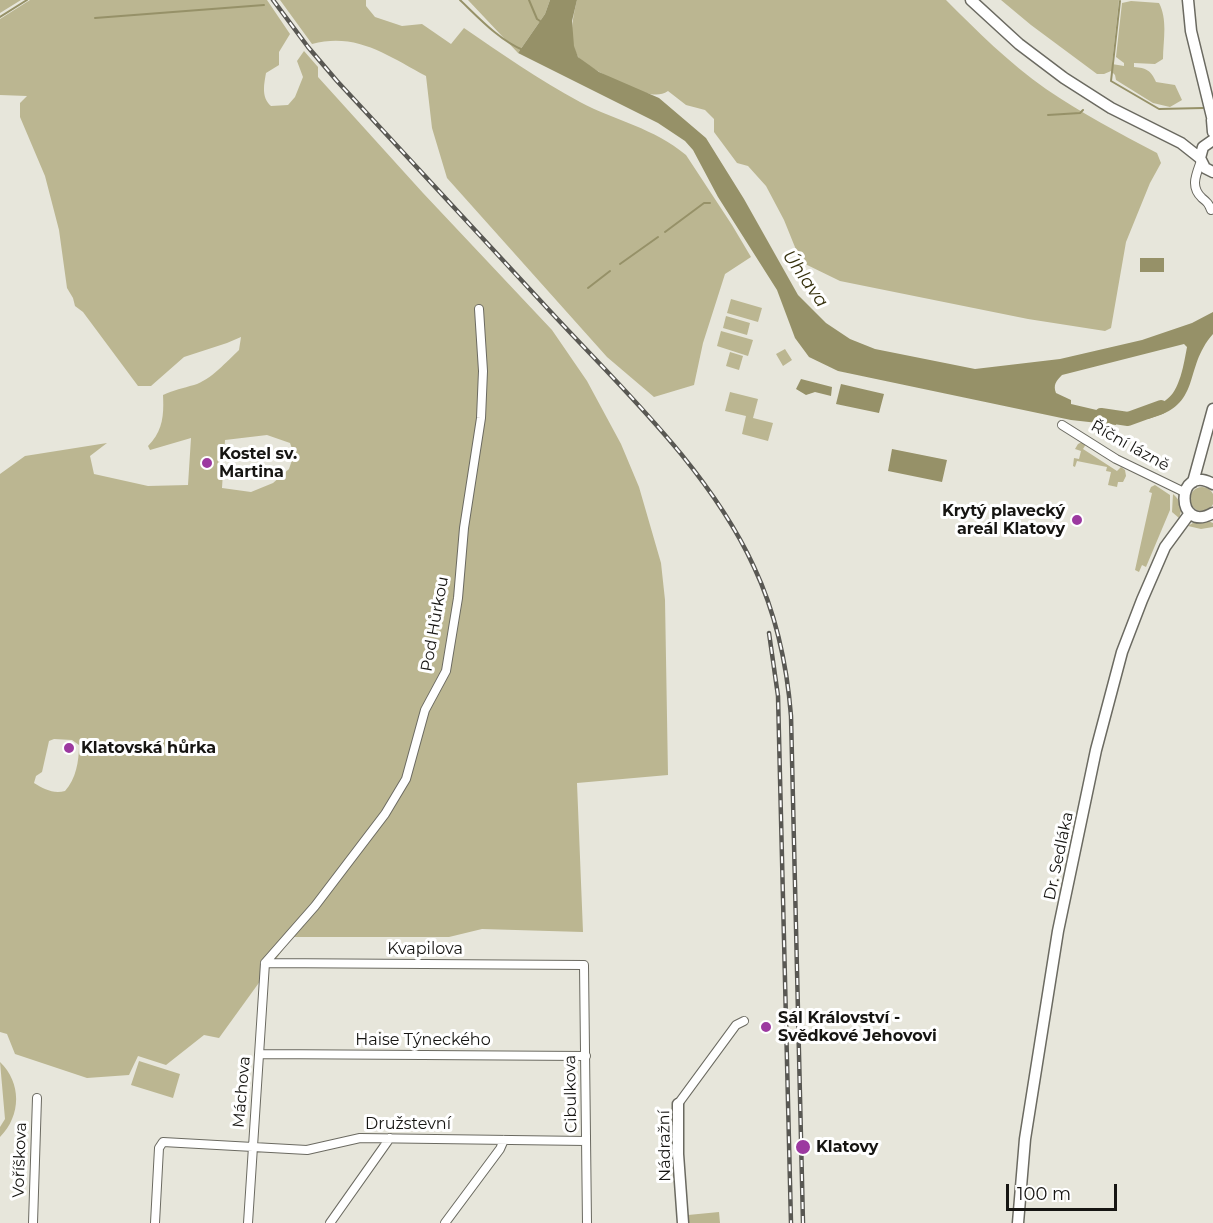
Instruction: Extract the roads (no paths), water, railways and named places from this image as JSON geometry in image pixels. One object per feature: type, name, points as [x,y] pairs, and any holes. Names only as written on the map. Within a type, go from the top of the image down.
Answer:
[{"type":"street","points":[[971,0],[1019,44],[1064,78],[1111,108],[1181,142],[1205,165]]},
{"type":"street","points":[[1188,0],[1191,31],[1213,121],[1211,138],[1201,150],[1205,165],[1195,181],[1196,190],[1211,210]]},
{"type":"street","points":[[1181,142],[1211,138]]},
{"type":"street","name":"Pod Hůrkou","points":[[265,963],[315,906],[390,805],[406,779],[425,710],[446,671],[458,598],[464,528],[481,418],[483,371],[479,309]]},
{"type":"street","points":[[1211,517],[1198,517],[1190,513],[1183,501],[1184,492],[1193,482],[1213,410]]},
{"type":"street","name":"Říční lázně","points":[[1062,425],[1116,459],[1184,492]]},
{"type":"street","points":[[1205,442],[1206,474],[1212,483]]},
{"type":"street","points":[[1193,482],[1202,480],[1212,483]]},
{"type":"street","name":"Dr. Sedláka","points":[[1018,1223],[1024,1148],[1058,931],[1101,729],[1122,652],[1149,583],[1165,546],[1190,513]]},
{"type":"street","name":"Kvapilova","points":[[265,963],[584,965]]},
{"type":"street","name":"Máchova","points":[[248,1223],[265,963]]},
{"type":"street","name":"Cibulkova","points":[[584,965],[587,1223]]},
{"type":"street","name":"Nádražní","points":[[683,1223],[678,1154],[678,1104],[736,1024],[744,1021]]},
{"type":"street","name":"Haise Týneckého","points":[[260,1054],[586,1056]]},
{"type":"street","name":"Voříškova","points":[[33,1223],[37,1098]]},
{"type":"street","name":"Družstevní","points":[[155,1223],[160,1144],[166,1142],[307,1150],[360,1138],[586,1141]]},
{"type":"street","points":[[330,1223],[390,1138]]},
{"type":"street","points":[[445,1223],[500,1149],[504,1140]]},
{"type":"waterway","points":[[0,17],[27,0]]},
{"type":"waterway","points":[[460,0],[497,34],[523,50]]},
{"type":"waterway","points":[[529,0],[540,21]]},
{"type":"waterway","points":[[1120,1],[1111,81],[1159,109],[1203,108]]},
{"type":"waterway","points":[[95,18],[264,5]]},
{"type":"waterway","points":[[1048,115],[1080,113],[1083,110]]},
{"type":"waterway","points":[[665,232],[704,203],[710,203]]},
{"type":"waterway","points":[[620,264],[658,237]]},
{"type":"waterway","points":[[588,288],[610,271]]},
{"type":"waterway","points":[[1101,415],[1128,419],[1161,407]]},
{"type":"railway","points":[[273,0],[337,81],[634,400],[689,463],[735,531],[762,585],[779,640],[787,678],[791,716],[803,1223]]},
{"type":"railway","points":[[769,633],[778,696],[791,1223]]},
{"type":"place","name":"Kostel sv. Martina","points":[[207,463]]},
{"type":"place","name":"Krytý plavecký areál Klatovy","points":[[1077,520]]},
{"type":"place","name":"Klatovská hůrka","points":[[69,748]]},
{"type":"place","name":"Sál Království - Svědkové Jehovovi","points":[[766,1027]]},
{"type":"place","name":"Klatovy","points":[[803,1147]]},
{"type":"water label","name":"Úhlava","points":[[805,279]]}]
